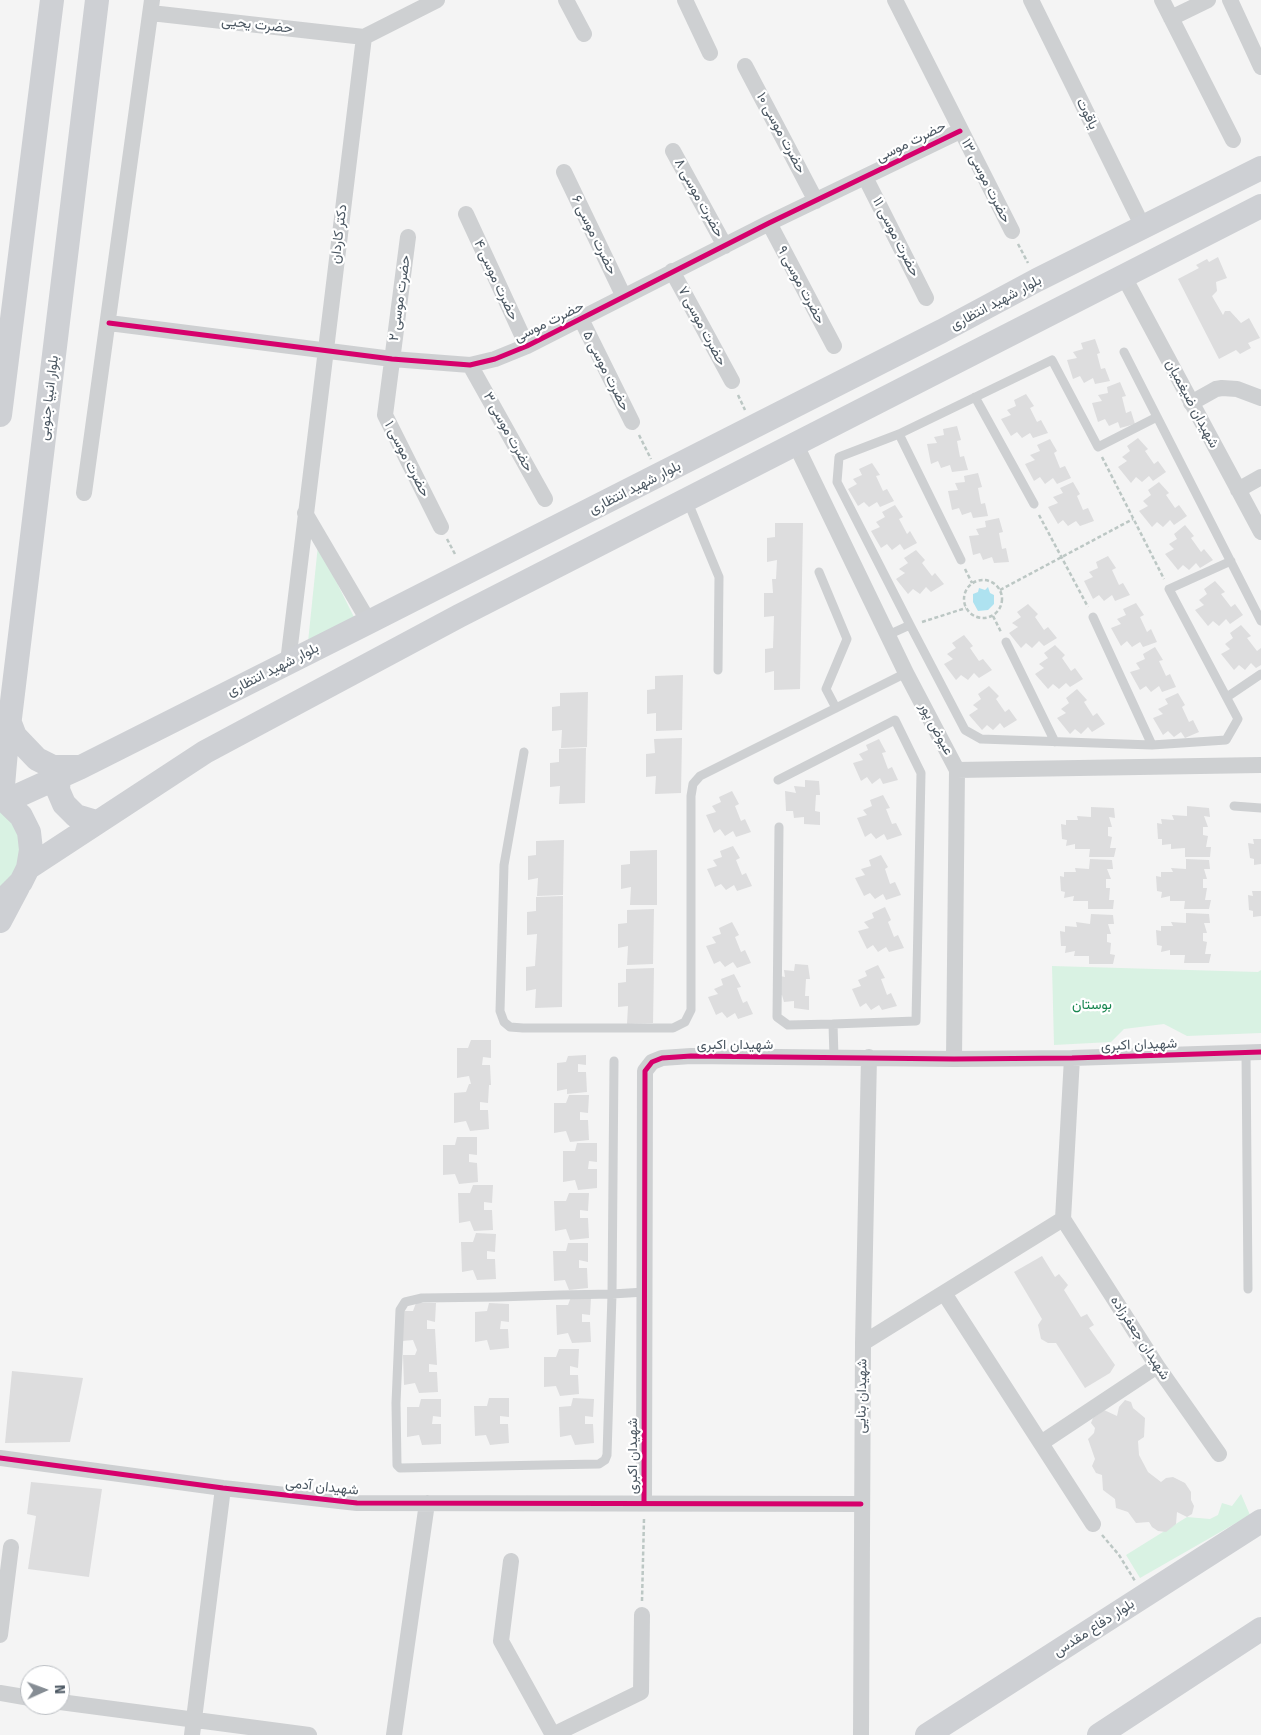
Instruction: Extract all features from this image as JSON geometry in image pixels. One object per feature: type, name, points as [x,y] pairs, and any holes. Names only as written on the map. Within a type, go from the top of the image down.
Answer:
[{"type":"main road","points":[[0,415],[52,0]]},
{"type":"main road","name":"بلوار انبیا جنوبی","points":[[3,798],[5,728],[97,0]]},
{"type":"main road","name":"بلوار شهید انتظاری","points":[[3,798],[81,767],[660,476],[1037,280],[1261,168]]},
{"type":"main road","points":[[0,900],[7,896],[24,875],[96,822],[205,752],[459,616],[1261,206]]},
{"type":"main road","points":[[442,585],[459,616]]},
{"type":"main road","points":[[5,728],[37,759],[53,767],[81,767]]},
{"type":"main road","points":[[59,775],[58,790],[64,804],[76,816],[96,822]]},
{"type":"main road","points":[[0,920],[24,875],[31,850],[29,832],[21,816],[3,798]]},
{"type":"main road","name":"بلوار دفاع مقدس","points":[[927,1735],[1261,1521]]},
{"type":"main road","points":[[1099,1735],[1261,1629]]},
{"type":"street","points":[[364,37],[437,0]]},
{"type":"street","points":[[566,0],[584,34]]},
{"type":"street","points":[[685,0],[710,53]]},
{"type":"street","name":"حضرت موسی ۱۳","points":[[895,0],[1012,231]]},
{"type":"street","name":"یاقوت","points":[[1031,0],[1143,227]]},
{"type":"street","points":[[1162,0],[1232,140]]},
{"type":"street","points":[[1171,18],[1208,0]]},
{"type":"street","points":[[1230,0],[1261,66]]},
{"type":"street","points":[[84,493],[109,323],[151,7]]},
{"type":"street","name":"حضرت یحیی","points":[[151,7],[364,37]]},
{"type":"street","name":"دکتر کاردان","points":[[288,662],[364,37]]},
{"type":"street","name":"حضرت موسی ۱۰","points":[[746,66],[816,200]]},
{"type":"street","name":"حضرت موسی","points":[[109,323],[392,359],[470,365],[495,359],[527,346],[624,298],[672,271],[960,130]]},
{"type":"street","name":"حضرت موسی ۸","points":[[673,151],[725,246]]},
{"type":"street","name":"حضرت موسی ۶","points":[[564,172],[624,298]]},
{"type":"street","name":"حضرت موسی ۱۱","points":[[865,177],[926,298]]},
{"type":"street","name":"حضرت موسی ۴","points":[[466,214],[527,346]]},
{"type":"street","name":"حضرت موسی ۹","points":[[769,223],[834,346]]},
{"type":"street","name":"حضرت موسی ۲","points":[[392,359],[408,237]]},
{"type":"street","name":"حضرت موسی ۷","points":[[672,271],[732,381]]},
{"type":"street","name":"شهیدان ضیغمیان","points":[[1123,275],[1261,532]]},
{"type":"street","name":"حضرت موسی ۵","points":[[581,320],[632,422]]},
{"type":"street","name":"حضرت موسی ۱","points":[[392,359],[385,415],[441,527]]},
{"type":"street","name":"حضرت موسی ۳","points":[[470,365],[545,498]]},
{"type":"street","points":[[1191,403],[1216,389],[1222,388],[1237,389],[1261,398]]},
{"type":"street","name":"عیوض پور","points":[[795,443],[906,673],[957,770],[1261,765]]},
{"type":"street","points":[[1238,490],[1261,477]]},
{"type":"street","points":[[305,513],[369,622]]},
{"type":"street","points":[[954,1059],[957,770]]},
{"type":"street","name":"شهیدان اکبری","points":[[644,1502],[645,1071],[652,1062],[662,1058],[1072,1058],[1253,1052]]},
{"type":"street","name":"شهیدان بنایی","points":[[861,1735],[861,1504],[869,1057]]},
{"type":"street","points":[[863,1343],[1063,1219],[1072,1058]]},
{"type":"street","name":"شهیدان جعفرزاده","points":[[1063,1219],[1157,1366],[1219,1454]]},
{"type":"street","points":[[944,1293],[1093,1524]]},
{"type":"street","points":[[1041,1443],[1157,1366]]},
{"type":"street","name":"شهیدان آدمی","points":[[0,1458],[223,1488],[357,1502],[861,1504]]},
{"type":"street","points":[[193,1728],[223,1488]]},
{"type":"street","points":[[394,1735],[427,1503]]},
{"type":"street","points":[[0,1635],[11,1547]]},
{"type":"street","points":[[511,1561],[502,1641],[553,1735],[641,1692],[642,1615]]},
{"type":"street","points":[[0,1694],[20,1697]]},
{"type":"street","points":[[70,1704],[193,1728],[309,1735]]},
{"type":"lane","points":[[1124,352],[1261,620]]},
{"type":"lane","points":[[1157,417],[1098,448],[1052,360],[898,434],[839,457],[837,482],[965,730],[981,739],[1152,745],[1226,740],[1238,718],[1169,589],[1231,562]]},
{"type":"lane","points":[[975,397],[1034,504]]},
{"type":"lane","points":[[898,434],[961,560]]},
{"type":"lane","points":[[687,500],[720,577],[718,670]]},
{"type":"lane","points":[[819,572],[847,639],[826,689],[836,708]]},
{"type":"lane","points":[[1093,617],[1152,745]]},
{"type":"lane","points":[[888,635],[910,625]]},
{"type":"lane","points":[[1006,642],[1055,742]]},
{"type":"lane","points":[[524,752],[504,865],[500,1010],[504,1022],[510,1027],[523,1028],[673,1028],[685,1022],[691,1010],[691,796],[694,784],[700,776],[906,673]]},
{"type":"lane","points":[[1227,697],[1261,674]]},
{"type":"lane","points":[[778,780],[895,720],[921,773],[916,1021],[788,1025],[778,1017],[779,827]]},
{"type":"lane","points":[[1234,806],[1261,808]]},
{"type":"lane","points":[[833,1024],[834,1057]]},
{"type":"lane","points":[[1248,1289],[1253,1052]]},
{"type":"lane","points":[[614,1061],[612,1294],[607,1455],[605,1460],[598,1464],[545,1466],[400,1468],[397,1465],[396,1403],[400,1310],[406,1302],[422,1298],[612,1294],[645,1292]]},
{"type":"path","points":[[1012,231],[1037,280]]},
{"type":"path","points":[[732,381],[753,427]]},
{"type":"path","points":[[632,422],[660,476]]},
{"type":"path","points":[[1098,448],[1169,589]]},
{"type":"path","points":[[1034,504],[1093,617]]},
{"type":"path","points":[[1000,590],[1133,518]]},
{"type":"path","points":[[441,527],[464,573]]},
{"type":"path","points":[[982,580],[992,583],[1000,590],[1002,600],[1000,609],[993,616],[983,619],[973,616],[966,608],[964,599],[966,590],[972,584],[982,580]]},
{"type":"path","points":[[910,625],[966,608]]},
{"type":"path","points":[[993,616],[1006,642]]},
{"type":"path","points":[[642,1615],[644,1502]]},
{"type":"path","points":[[1093,1524],[1120,1555],[1145,1596]]},
{"type":"green space","points":[[318,545],[355,619],[308,642]]},
{"type":"green space","points":[[0,807],[29,832],[28,868],[0,897]]},
{"type":"green space","name":"بوستان","points":[[1052,966],[1258,972],[1261,970],[1261,1033],[1187,1036],[1164,1024],[1124,1029],[1111,1042],[1054,1045]]},
{"type":"green space","points":[[1241,1494],[1250,1515],[1140,1578],[1126,1555],[1187,1517],[1210,1519],[1218,1515],[1222,1503],[1232,1506]]},
{"type":"water","points":[[988,587],[990,593],[994,595],[994,604],[988,610],[978,611],[973,602],[973,594],[978,592],[979,588],[985,590]]},
{"type":"building","points":[[1218,257],[1227,278],[1216,282],[1217,291],[1212,296],[1223,315],[1225,311],[1230,311],[1241,323],[1249,318],[1260,338],[1248,343],[1251,348],[1240,354],[1236,350],[1219,359],[1178,279],[1199,268],[1196,265],[1207,259],[1209,262]]},
{"type":"building","points":[[1095,339],[1100,353],[1097,354],[1101,369],[1105,368],[1110,381],[1095,384],[1093,378],[1084,383],[1080,376],[1073,379],[1067,360],[1077,358],[1073,352],[1083,349],[1081,343]]},
{"type":"building","points":[[1120,382],[1126,396],[1122,397],[1126,413],[1131,411],[1135,424],[1120,428],[1118,422],[1109,426],[1105,419],[1098,422],[1092,403],[1102,401],[1098,395],[1108,393],[1107,387]]},
{"type":"building","points":[[1026,394],[1034,406],[1030,408],[1037,422],[1041,420],[1048,433],[1033,438],[1030,433],[1022,438],[1017,432],[1011,436],[1001,419],[1011,415],[1007,410],[1016,406],[1014,400]]},
{"type":"building","points":[[957,426],[961,440],[957,441],[960,457],[964,456],[968,470],[952,472],[950,465],[941,468],[938,461],[931,464],[927,444],[937,443],[934,437],[944,435],[943,429]]},
{"type":"building","points":[[1138,438],[1148,449],[1145,451],[1154,464],[1158,461],[1166,472],[1153,481],[1149,476],[1142,482],[1136,477],[1131,483],[1118,467],[1127,461],[1122,457],[1130,451],[1127,446]]},
{"type":"building","points":[[1050,439],[1057,451],[1054,453],[1060,468],[1065,466],[1071,478],[1057,484],[1053,478],[1045,484],[1040,477],[1034,481],[1025,464],[1035,460],[1030,455],[1040,451],[1037,445]]},
{"type":"building","points":[[872,463],[880,475],[876,476],[883,491],[887,489],[894,501],[880,507],[877,502],[869,507],[864,502],[858,506],[848,489],[857,484],[853,479],[862,475],[859,469]]},
{"type":"building","points":[[978,473],[982,487],[978,488],[981,504],[985,503],[988,516],[973,518],[971,512],[962,515],[959,508],[952,510],[948,491],[958,490],[955,483],[965,482],[964,476]]},
{"type":"building","points":[[1073,482],[1080,494],[1077,496],[1083,510],[1088,508],[1094,521],[1080,526],[1076,521],[1068,526],[1063,520],[1058,524],[1048,507],[1058,503],[1053,497],[1063,493],[1060,488]]},
{"type":"building","points":[[1159,482],[1169,493],[1166,495],[1175,508],[1179,505],[1187,516],[1174,525],[1170,520],[1163,527],[1157,522],[1152,527],[1139,511],[1148,506],[1143,501],[1151,495],[1148,490]]},
{"type":"building","points":[[895,505],[903,517],[899,519],[907,534],[910,531],[917,543],[904,550],[900,544],[892,550],[887,544],[881,548],[871,531],[880,527],[876,522],[885,517],[882,512]]},
{"type":"building","points":[[999,518],[1003,532],[999,533],[1002,549],[1006,548],[1009,562],[994,563],[992,557],[983,560],[980,553],[973,555],[969,536],[979,535],[976,529],[986,527],[985,521]]},
{"type":"building","points":[[775,523],[803,523],[800,689],[774,690],[774,671],[765,673],[765,649],[773,648],[774,616],[764,617],[764,593],[773,593],[772,579],[776,579],[777,560],[767,562],[767,538],[775,537]]},
{"type":"building","points":[[1185,525],[1194,536],[1191,538],[1201,552],[1204,549],[1213,560],[1200,568],[1196,563],[1189,570],[1183,565],[1178,570],[1165,554],[1174,549],[1169,544],[1177,539],[1174,534]]},
{"type":"building","points":[[916,550],[925,560],[922,563],[932,576],[935,573],[944,584],[931,592],[926,587],[920,594],[913,589],[908,594],[896,579],[905,573],[899,569],[908,563],[904,558]]},
{"type":"building","points":[[1108,556],[1116,568],[1112,570],[1119,585],[1123,583],[1130,595],[1115,601],[1112,595],[1104,601],[1099,595],[1093,599],[1084,581],[1093,577],[1089,572],[1098,568],[1096,562]]},
{"type":"building","points":[[1215,581],[1225,592],[1221,594],[1231,607],[1235,604],[1243,615],[1230,624],[1226,619],[1219,626],[1213,621],[1208,626],[1195,610],[1204,605],[1199,600],[1207,594],[1204,589]]},
{"type":"building","points":[[1136,603],[1144,615],[1140,617],[1147,632],[1151,629],[1157,642],[1143,647],[1140,642],[1132,647],[1127,641],[1121,646],[1111,628],[1121,624],[1117,619],[1126,615],[1123,609]]},
{"type":"building","points":[[1028,604],[1038,614],[1035,617],[1044,630],[1048,627],[1057,638],[1044,646],[1039,641],[1032,648],[1026,643],[1021,648],[1009,633],[1018,627],[1012,623],[1021,617],[1017,612]]},
{"type":"building","points":[[1241,625],[1251,636],[1247,638],[1257,651],[1261,648],[1261,665],[1256,668],[1251,663],[1245,670],[1239,665],[1234,670],[1221,654],[1230,649],[1225,644],[1233,638],[1230,633]]},
{"type":"building","points":[[964,635],[973,646],[970,648],[979,661],[983,659],[992,670],[979,678],[974,673],[968,680],[961,675],[956,680],[944,664],[953,659],[947,654],[956,648],[952,643]]},
{"type":"building","points":[[1055,645],[1065,655],[1062,658],[1071,671],[1075,668],[1083,679],[1070,687],[1066,683],[1059,689],[1053,684],[1048,689],[1035,674],[1044,668],[1039,664],[1048,658],[1044,653]]},
{"type":"building","points":[[1155,647],[1163,660],[1159,661],[1166,676],[1170,674],[1176,687],[1162,692],[1159,686],[1151,692],[1146,686],[1140,690],[1130,672],[1140,669],[1136,663],[1145,659],[1143,654]]},
{"type":"building","points":[[683,675],[682,730],[656,731],[656,713],[647,714],[647,690],[655,689],[655,676]]},
{"type":"building","points":[[989,686],[999,696],[996,699],[1005,712],[1009,709],[1017,720],[1004,728],[1000,723],[993,730],[987,725],[982,730],[969,715],[978,709],[973,705],[981,699],[978,694]]},
{"type":"building","points":[[1077,689],[1087,700],[1084,702],[1093,716],[1097,713],[1105,724],[1092,732],[1088,727],[1081,734],[1075,729],[1070,734],[1057,718],[1066,713],[1061,709],[1069,703],[1066,698]]},
{"type":"building","points":[[588,692],[587,747],[561,748],[562,730],[552,731],[552,707],[560,706],[560,693]]},
{"type":"building","points":[[1178,693],[1185,705],[1182,707],[1189,722],[1193,720],[1199,732],[1185,738],[1181,732],[1174,737],[1168,731],[1163,735],[1153,718],[1163,714],[1158,709],[1168,704],[1165,699]]},
{"type":"building","points":[[682,738],[681,793],[655,794],[656,776],[646,777],[646,754],[655,753],[654,739]]},
{"type":"building","points":[[879,739],[886,752],[882,753],[888,769],[892,767],[898,780],[883,784],[880,778],[872,784],[867,777],[861,781],[853,763],[863,760],[859,754],[868,750],[866,745]]},
{"type":"building","points":[[586,748],[585,803],[559,804],[560,786],[550,787],[550,763],[559,762],[559,749]]},
{"type":"building","points":[[805,780],[819,781],[820,795],[816,795],[815,811],[820,812],[820,825],[804,824],[804,817],[794,818],[793,811],[786,811],[785,791],[796,793],[794,786],[805,787]]},
{"type":"building","points":[[732,791],[739,804],[735,806],[741,821],[745,819],[751,832],[736,837],[733,831],[725,836],[720,829],[714,833],[706,815],[716,812],[712,806],[721,802],[719,797]]},
{"type":"building","points":[[883,795],[890,808],[886,809],[892,824],[896,823],[902,835],[887,840],[884,834],[876,839],[871,833],[865,837],[857,818],[867,815],[863,810],[872,806],[870,800]]},
{"type":"building","points":[[1187,806],[1209,808],[1210,817],[1204,816],[1208,827],[1203,827],[1203,835],[1208,836],[1206,847],[1211,847],[1210,857],[1185,857],[1185,848],[1171,849],[1171,844],[1162,845],[1162,839],[1158,839],[1157,823],[1162,824],[1161,819],[1174,820],[1172,815],[1187,816]]},
{"type":"building","points":[[1091,807],[1114,808],[1115,818],[1109,817],[1112,827],[1108,827],[1108,836],[1112,837],[1110,848],[1116,848],[1114,857],[1089,857],[1090,849],[1075,849],[1075,844],[1066,846],[1067,840],[1062,839],[1061,824],[1066,825],[1066,820],[1078,820],[1077,816],[1091,817]]},
{"type":"building","points":[[1253,839],[1261,839],[1261,864],[1254,865],[1254,859],[1250,858],[1248,843],[1254,844]]},
{"type":"building","points":[[564,840],[563,895],[537,896],[538,878],[528,880],[528,856],[536,855],[536,841]]},
{"type":"building","points":[[733,846],[740,858],[736,860],[742,875],[746,873],[752,886],[737,891],[734,885],[726,890],[721,884],[715,887],[707,869],[717,866],[713,860],[722,857],[720,851]]},
{"type":"building","points":[[657,850],[657,905],[630,905],[631,887],[621,889],[621,865],[630,864],[630,851]]},
{"type":"building","points":[[881,855],[888,867],[885,869],[890,884],[895,882],[901,895],[886,900],[883,894],[875,899],[870,893],[864,896],[855,878],[865,875],[861,869],[871,866],[869,860]]},
{"type":"building","points":[[1090,859],[1112,860],[1113,869],[1107,869],[1111,879],[1106,879],[1106,888],[1110,888],[1109,900],[1114,900],[1113,909],[1088,909],[1088,901],[1073,901],[1074,896],[1064,898],[1065,892],[1061,891],[1060,876],[1064,877],[1064,872],[1076,872],[1075,868],[1089,869]]},
{"type":"building","points":[[1186,859],[1209,860],[1210,869],[1204,869],[1207,879],[1203,879],[1203,888],[1207,888],[1205,900],[1211,900],[1209,909],[1184,909],[1185,901],[1170,901],[1170,896],[1161,898],[1162,892],[1157,891],[1156,876],[1161,877],[1161,872],[1173,872],[1171,868],[1186,869]]},
{"type":"building","points":[[1252,891],[1261,891],[1261,916],[1253,917],[1253,911],[1249,910],[1248,895],[1253,896]]},
{"type":"building","points":[[563,896],[562,1007],[535,1008],[536,989],[526,991],[526,967],[535,966],[537,934],[527,935],[527,912],[536,911],[536,897]]},
{"type":"building","points":[[885,907],[891,920],[888,922],[894,937],[898,935],[904,948],[889,952],[886,947],[878,952],[873,945],[867,949],[858,931],[869,928],[864,922],[874,918],[872,913]]},
{"type":"building","points":[[654,909],[653,964],[627,965],[628,946],[618,948],[618,924],[627,923],[627,910]]},
{"type":"building","points":[[1186,913],[1209,914],[1210,923],[1204,923],[1207,933],[1203,933],[1203,941],[1207,942],[1205,954],[1211,954],[1209,963],[1184,963],[1185,955],[1170,955],[1170,950],[1161,952],[1162,946],[1157,945],[1156,930],[1161,931],[1161,926],[1173,926],[1171,922],[1186,923]]},
{"type":"building","points":[[1091,914],[1113,915],[1114,924],[1108,924],[1111,934],[1107,934],[1107,942],[1111,943],[1110,954],[1115,955],[1113,964],[1089,964],[1089,956],[1074,956],[1075,951],[1065,953],[1066,946],[1061,946],[1060,931],[1065,932],[1065,926],[1077,927],[1076,922],[1090,924]]},
{"type":"building","points":[[732,922],[739,935],[735,937],[741,952],[745,950],[751,963],[737,968],[733,962],[725,967],[720,961],[714,964],[706,946],[716,943],[712,937],[721,934],[719,928]]},
{"type":"building","points":[[795,964],[808,965],[810,979],[806,979],[805,996],[809,996],[809,1010],[794,1008],[794,1001],[784,1002],[782,995],[775,996],[775,975],[785,977],[784,970],[794,971]]},
{"type":"building","points":[[878,965],[885,978],[881,979],[887,995],[891,993],[897,1006],[882,1010],[879,1005],[871,1010],[866,1003],[860,1007],[852,989],[861,986],[858,980],[867,976],[865,971]]},
{"type":"building","points":[[654,968],[653,1023],[627,1024],[628,1006],[618,1007],[618,983],[626,982],[626,969]]},
{"type":"building","points":[[734,974],[741,987],[737,988],[743,1003],[747,1001],[753,1014],[738,1019],[735,1013],[727,1018],[722,1012],[716,1015],[708,997],[718,994],[714,989],[723,985],[721,979]]},
{"type":"building","points":[[471,1040],[491,1040],[491,1058],[483,1057],[482,1065],[490,1065],[491,1085],[489,1085],[488,1103],[480,1102],[480,1110],[488,1110],[489,1129],[470,1131],[466,1121],[454,1123],[454,1093],[466,1092],[469,1084],[471,1084],[469,1076],[457,1078],[457,1048],[468,1048]]},
{"type":"building","points":[[586,1055],[586,1065],[578,1064],[578,1072],[586,1072],[587,1092],[567,1094],[567,1089],[557,1091],[557,1063],[566,1062],[568,1056]]},
{"type":"building","points":[[569,1095],[589,1095],[588,1113],[580,1112],[580,1120],[588,1120],[589,1140],[570,1142],[566,1131],[554,1133],[554,1103],[566,1103]]},
{"type":"building","points":[[457,1137],[477,1137],[477,1155],[469,1154],[469,1162],[477,1163],[478,1182],[459,1184],[455,1174],[443,1175],[443,1145],[455,1145]]},
{"type":"building","points":[[577,1143],[597,1143],[597,1162],[589,1161],[588,1169],[597,1169],[597,1188],[578,1190],[575,1180],[563,1182],[563,1151],[575,1151]]},
{"type":"building","points":[[473,1185],[493,1185],[492,1203],[484,1202],[484,1210],[492,1210],[493,1230],[474,1231],[470,1221],[459,1223],[458,1193],[470,1193]]},
{"type":"building","points":[[569,1193],[589,1193],[588,1211],[580,1210],[580,1218],[588,1218],[589,1238],[570,1240],[566,1229],[555,1231],[554,1201],[566,1201]]},
{"type":"building","points":[[476,1233],[496,1234],[495,1252],[487,1251],[487,1259],[495,1259],[496,1279],[477,1280],[473,1270],[462,1272],[461,1242],[473,1242]]},
{"type":"building","points":[[568,1243],[588,1243],[588,1262],[579,1260],[579,1268],[587,1268],[588,1288],[569,1290],[565,1280],[554,1281],[553,1251],[566,1251]]},
{"type":"building","points":[[1042,1256],[1055,1277],[1059,1274],[1068,1285],[1064,1290],[1081,1317],[1087,1314],[1094,1325],[1089,1328],[1115,1365],[1110,1373],[1085,1388],[1056,1343],[1048,1343],[1041,1339],[1038,1325],[1042,1319],[1014,1272]]},
{"type":"building","points":[[571,1297],[591,1297],[590,1315],[582,1314],[582,1322],[590,1322],[591,1342],[572,1343],[568,1333],[557,1335],[556,1305],[568,1305]]},
{"type":"building","points":[[416,1303],[436,1303],[435,1322],[427,1320],[427,1329],[435,1329],[437,1365],[429,1364],[429,1372],[437,1372],[438,1392],[419,1393],[415,1383],[404,1385],[403,1355],[415,1355],[417,1350],[413,1340],[402,1341],[401,1311],[413,1311]]},
{"type":"building","points":[[489,1303],[509,1304],[509,1322],[501,1321],[500,1329],[508,1329],[509,1348],[490,1350],[487,1340],[475,1342],[475,1312],[487,1311]]},
{"type":"building","points":[[559,1349],[579,1349],[578,1368],[570,1366],[570,1375],[578,1375],[579,1394],[560,1396],[556,1386],[544,1387],[544,1357],[556,1357]]},
{"type":"building","points":[[12,1371],[83,1378],[70,1442],[5,1443]]},
{"type":"building","points":[[489,1398],[509,1398],[509,1417],[500,1416],[500,1424],[508,1424],[509,1443],[490,1445],[486,1435],[475,1436],[474,1406],[487,1406]]},
{"type":"building","points":[[573,1398],[594,1399],[593,1417],[585,1416],[585,1424],[593,1424],[594,1443],[575,1445],[571,1435],[560,1437],[559,1407],[571,1406]]},
{"type":"building","points":[[421,1399],[441,1399],[441,1417],[433,1416],[432,1424],[441,1424],[441,1444],[422,1445],[419,1435],[407,1437],[407,1407],[419,1407]]},
{"type":"building","points":[[1125,1400],[1131,1402],[1133,1408],[1145,1418],[1144,1437],[1138,1441],[1139,1455],[1148,1472],[1161,1482],[1166,1478],[1173,1477],[1185,1483],[1191,1492],[1191,1500],[1194,1506],[1192,1514],[1187,1517],[1177,1512],[1176,1524],[1166,1532],[1158,1531],[1149,1522],[1136,1523],[1128,1512],[1116,1508],[1115,1499],[1103,1490],[1102,1475],[1096,1473],[1092,1466],[1095,1459],[1088,1439],[1094,1433],[1095,1428],[1091,1423],[1093,1418],[1104,1410],[1117,1416],[1119,1407]]},
{"type":"building","points":[[31,1482],[102,1489],[89,1577],[28,1569],[36,1516],[27,1514]]},
{"type":"cycle path","points":[[109,323],[392,359],[470,365],[495,359],[527,346],[769,223],[960,131]]},
{"type":"cycle path","points":[[644,1502],[645,1071],[652,1062],[662,1058],[691,1056],[954,1059],[1072,1058],[1261,1052]]},
{"type":"cycle path","points":[[0,1458],[223,1488],[357,1503],[861,1504]]}]
